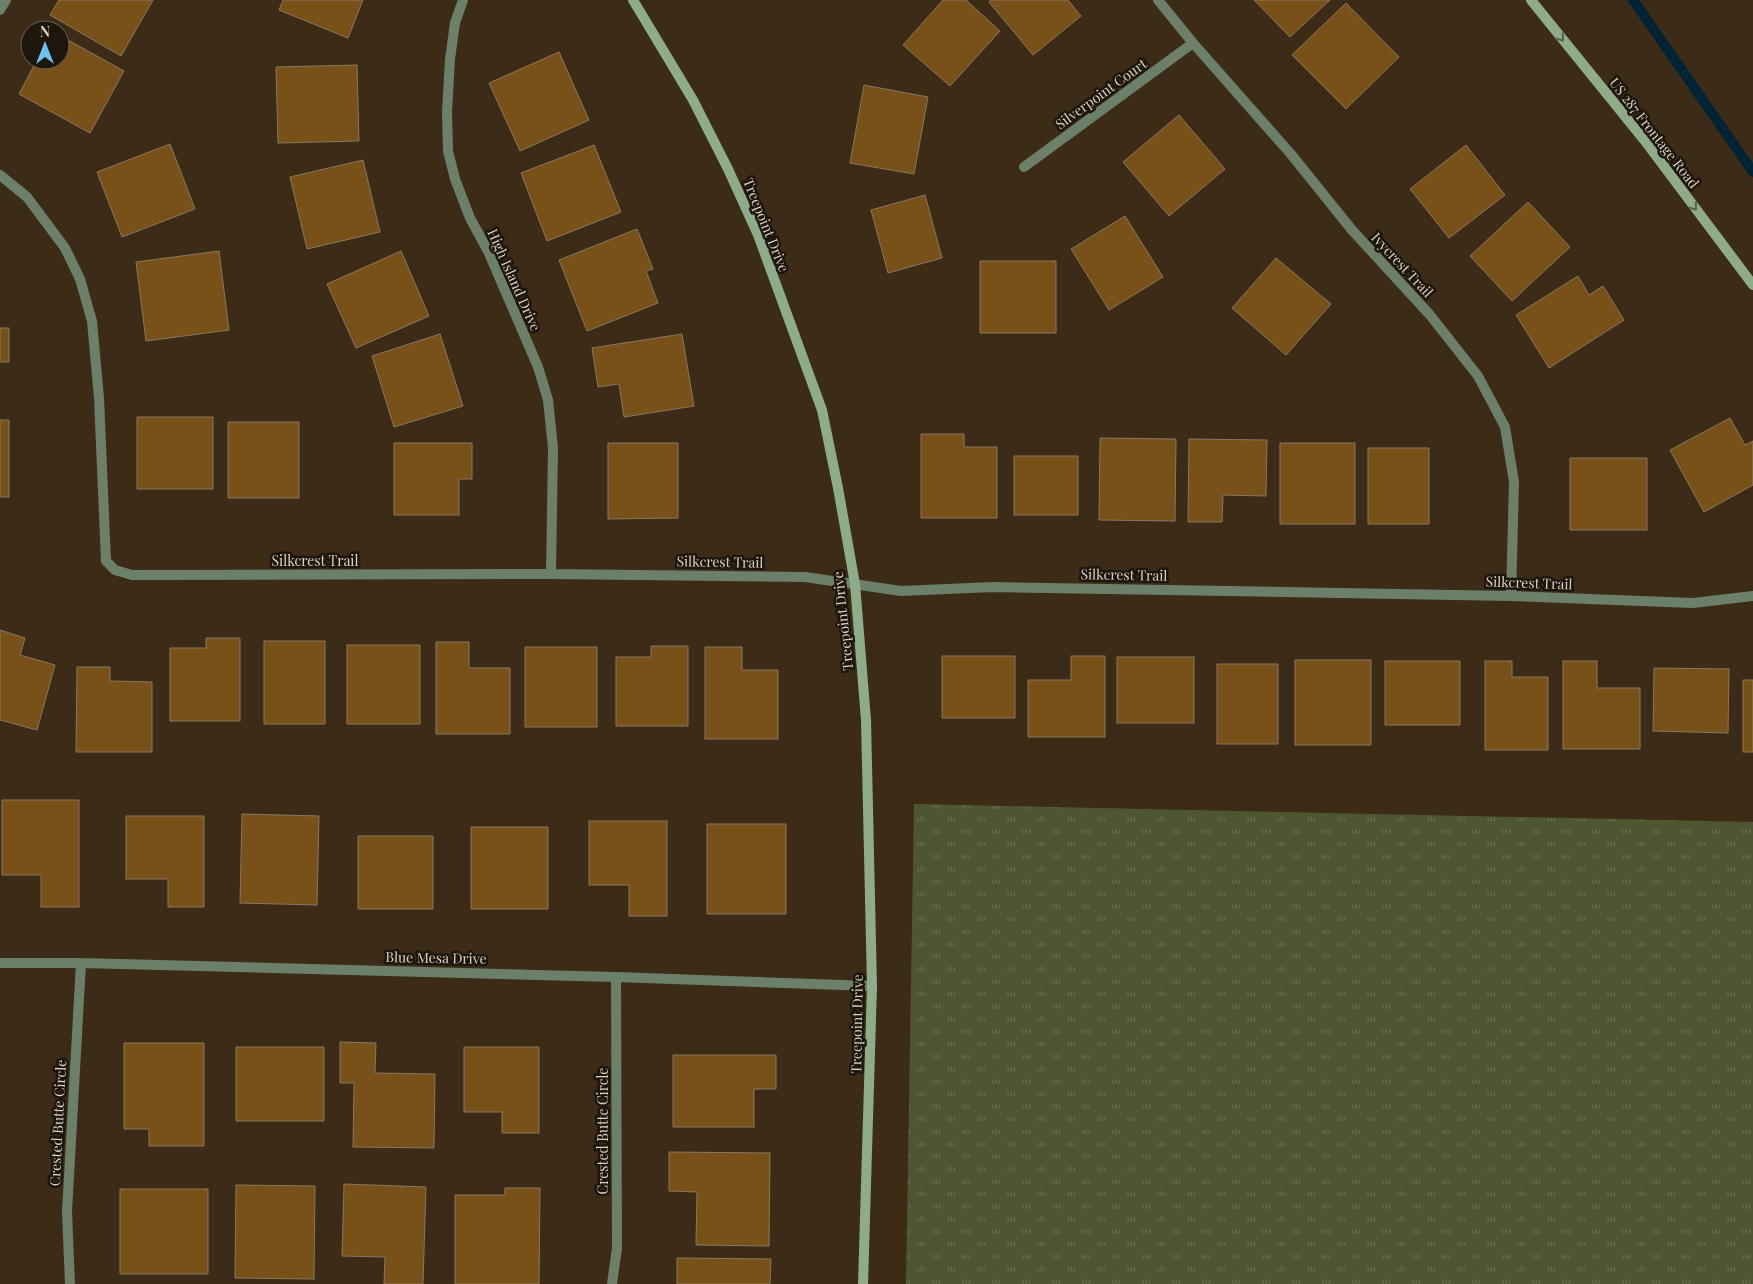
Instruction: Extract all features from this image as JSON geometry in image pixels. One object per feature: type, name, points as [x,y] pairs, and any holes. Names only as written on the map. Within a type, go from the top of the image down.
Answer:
[{"type":"street","points":[[0,10],[6,0]]},
{"type":"street","name":"High Island Drive","points":[[463,0],[455,23],[450,59],[447,112],[448,151],[470,218],[488,251],[538,367],[548,400],[553,448],[551,574]]},
{"type":"street","name":"Treepoint Drive","points":[[633,0],[693,100],[728,169],[758,235],[822,410],[838,488],[854,584],[866,720],[872,986],[864,1284]]},
{"type":"street","name":"Ivycrest Trail","points":[[1158,0],[1193,43],[1290,153],[1352,230],[1430,315],[1478,376],[1505,427],[1514,482],[1512,596]]},
{"type":"street","name":"US 287 Frontage Road","points":[[1531,0],[1645,142],[1753,285]]},
{"type":"street","name":"Silverpoint Court","points":[[1024,168],[1193,43]]},
{"type":"street","name":"Silkcrest Trail","points":[[0,174],[27,197],[65,248],[80,279],[92,321],[99,398],[106,561],[115,570],[132,575],[551,574],[805,577],[901,591],[993,587],[1512,596],[1693,603],[1753,596]]},
{"type":"street","name":"Blue Mesa Drive","points":[[0,963],[81,963],[616,977],[872,986]]},
{"type":"street","name":"Crested Butte Circle","points":[[70,1284],[66,1212],[81,963]]},
{"type":"street","name":"Crested Butte Circle","points":[[612,1284],[617,1248],[616,977]]},
{"type":"green space","points":[[914,804],[1753,822],[1753,1284],[906,1284]]},
{"type":"building","points":[[59,0],[153,0],[121,56],[70,27],[70,20],[59,20],[50,15]]},
{"type":"building","points":[[283,0],[363,0],[348,38],[279,10]]},
{"type":"building","points":[[943,0],[966,0],[1000,31],[950,86],[903,45]]},
{"type":"building","points":[[991,0],[1068,0],[1081,16],[1033,55],[989,2]]},
{"type":"building","points":[[1254,0],[1330,0],[1290,37]]},
{"type":"building","points":[[1346,3],[1399,57],[1346,109],[1292,55]]},
{"type":"building","points":[[70,41],[124,71],[90,133],[19,94],[32,70],[70,70]]},
{"type":"building","points":[[559,52],[589,120],[520,151],[489,83]]},
{"type":"building","points":[[357,65],[359,141],[278,143],[276,67]]},
{"type":"building","points":[[864,85],[928,97],[914,174],[850,163]]},
{"type":"building","points":[[1179,115],[1225,169],[1169,216],[1123,162]]},
{"type":"building","points":[[170,144],[195,209],[122,237],[97,172]]},
{"type":"building","points":[[594,145],[621,212],[547,241],[521,173]]},
{"type":"building","points":[[1466,145],[1505,195],[1449,238],[1410,189]]},
{"type":"building","points":[[363,160],[380,232],[307,249],[290,177]]},
{"type":"building","points":[[925,195],[942,258],[888,273],[871,210]]},
{"type":"building","points":[[1528,202],[1570,247],[1512,301],[1470,256]]},
{"type":"building","points":[[1125,216],[1163,277],[1109,310],[1071,249]]},
{"type":"building","points":[[637,229],[653,269],[646,271],[658,303],[587,331],[559,260]]},
{"type":"building","points":[[219,251],[229,330],[146,341],[136,262]]},
{"type":"building","points":[[401,251],[429,316],[356,348],[327,284]]},
{"type":"building","points":[[1276,258],[1331,304],[1286,355],[1232,308]]},
{"type":"building","points":[[980,261],[1056,261],[1056,333],[980,333]]},
{"type":"building","points":[[1578,276],[1589,295],[1603,286],[1624,320],[1549,368],[1516,315]]},
{"type":"building","points":[[0,328],[9,328],[9,362],[0,362]]},
{"type":"building","points":[[440,334],[463,406],[394,427],[372,356]]},
{"type":"building","points":[[682,334],[694,406],[624,417],[619,384],[598,387],[592,348]]},
{"type":"building","points":[[137,417],[213,417],[213,489],[137,489]]},
{"type":"building","points":[[1730,418],[1745,445],[1753,441],[1753,485],[1704,512],[1670,450]]},
{"type":"building","points":[[0,420],[9,420],[9,497],[0,497]]},
{"type":"building","points":[[228,422],[299,422],[299,498],[228,498]]},
{"type":"building","points":[[921,434],[964,434],[964,447],[997,447],[997,518],[921,518]]},
{"type":"building","points":[[1100,438],[1176,439],[1175,521],[1099,520]]},
{"type":"building","points":[[1189,439],[1267,440],[1266,496],[1223,495],[1222,522],[1188,522]]},
{"type":"building","points":[[394,443],[472,443],[472,479],[459,479],[459,515],[394,515]]},
{"type":"building","points":[[608,443],[678,443],[678,518],[608,519]]},
{"type":"building","points":[[1280,443],[1355,443],[1355,524],[1280,524]]},
{"type":"building","points":[[1368,448],[1429,448],[1429,524],[1368,524]]},
{"type":"building","points":[[1014,456],[1078,456],[1078,515],[1014,515]]},
{"type":"building","points":[[1570,458],[1647,458],[1647,530],[1570,530]]},
{"type":"building","points":[[0,630],[25,638],[20,655],[55,665],[37,730],[0,720]]},
{"type":"building","points":[[206,638],[240,638],[240,721],[170,721],[170,648],[206,648]]},
{"type":"building","points":[[264,641],[325,641],[325,724],[264,724]]},
{"type":"building","points":[[436,642],[469,642],[469,668],[510,668],[510,734],[436,734]]},
{"type":"building","points":[[347,645],[420,645],[420,724],[347,724]]},
{"type":"building","points":[[651,646],[688,646],[688,726],[616,726],[616,657],[651,657]]},
{"type":"building","points":[[525,647],[597,647],[597,727],[525,727]]},
{"type":"building","points":[[705,647],[742,647],[742,670],[778,670],[778,739],[705,739]]},
{"type":"building","points":[[942,656],[1015,656],[1015,718],[942,718]]},
{"type":"building","points":[[1071,656],[1105,656],[1105,737],[1028,737],[1028,680],[1071,680]]},
{"type":"building","points":[[1117,657],[1194,657],[1194,723],[1117,723]]},
{"type":"building","points":[[1295,660],[1371,660],[1371,745],[1295,745]]},
{"type":"building","points":[[1385,661],[1460,661],[1460,725],[1385,725]]},
{"type":"building","points":[[1485,661],[1512,661],[1512,677],[1548,677],[1548,750],[1485,750]]},
{"type":"building","points":[[1563,661],[1597,661],[1597,688],[1640,688],[1640,749],[1563,749]]},
{"type":"building","points":[[1217,664],[1278,664],[1278,744],[1217,744]]},
{"type":"building","points":[[77,667],[110,667],[110,681],[152,682],[152,752],[76,752]]},
{"type":"building","points":[[1654,668],[1729,669],[1728,733],[1653,731]]},
{"type":"building","points":[[1743,680],[1753,680],[1753,752],[1743,752]]},
{"type":"building","points":[[2,800],[79,800],[79,907],[41,907],[41,875],[2,875]]},
{"type":"building","points":[[242,814],[319,816],[317,905],[240,903]]},
{"type":"building","points":[[126,816],[204,816],[204,907],[168,907],[168,879],[126,879]]},
{"type":"building","points":[[589,821],[667,821],[667,916],[629,916],[629,885],[589,885]]},
{"type":"building","points":[[707,824],[786,824],[786,914],[707,914]]},
{"type":"building","points":[[471,827],[548,827],[548,909],[471,909]]},
{"type":"building","points":[[358,836],[433,836],[433,909],[358,909]]},
{"type":"building","points":[[340,1042],[376,1043],[375,1073],[435,1074],[434,1148],[353,1147],[354,1083],[340,1083]]},
{"type":"building","points":[[124,1043],[204,1043],[204,1146],[149,1146],[149,1129],[124,1129]]},
{"type":"building","points":[[236,1047],[324,1047],[324,1121],[236,1121]]},
{"type":"building","points":[[464,1047],[539,1047],[539,1133],[502,1133],[502,1112],[464,1112]]},
{"type":"building","points":[[673,1055],[776,1055],[776,1089],[754,1089],[754,1127],[673,1127]]},
{"type":"building","points":[[669,1152],[770,1153],[769,1246],[696,1245],[697,1192],[669,1191]]},
{"type":"building","points":[[344,1184],[426,1187],[423,1284],[384,1284],[385,1257],[342,1256]]},
{"type":"building","points":[[236,1185],[315,1186],[314,1279],[235,1278]]},
{"type":"building","points":[[505,1188],[540,1188],[539,1284],[455,1284],[455,1195],[505,1195]]},
{"type":"building","points":[[120,1189],[208,1189],[208,1274],[120,1274]]},
{"type":"building","points":[[677,1258],[771,1259],[770,1284],[677,1284]]},
{"type":"waterway","points":[[1633,0],[1753,172]]}]
